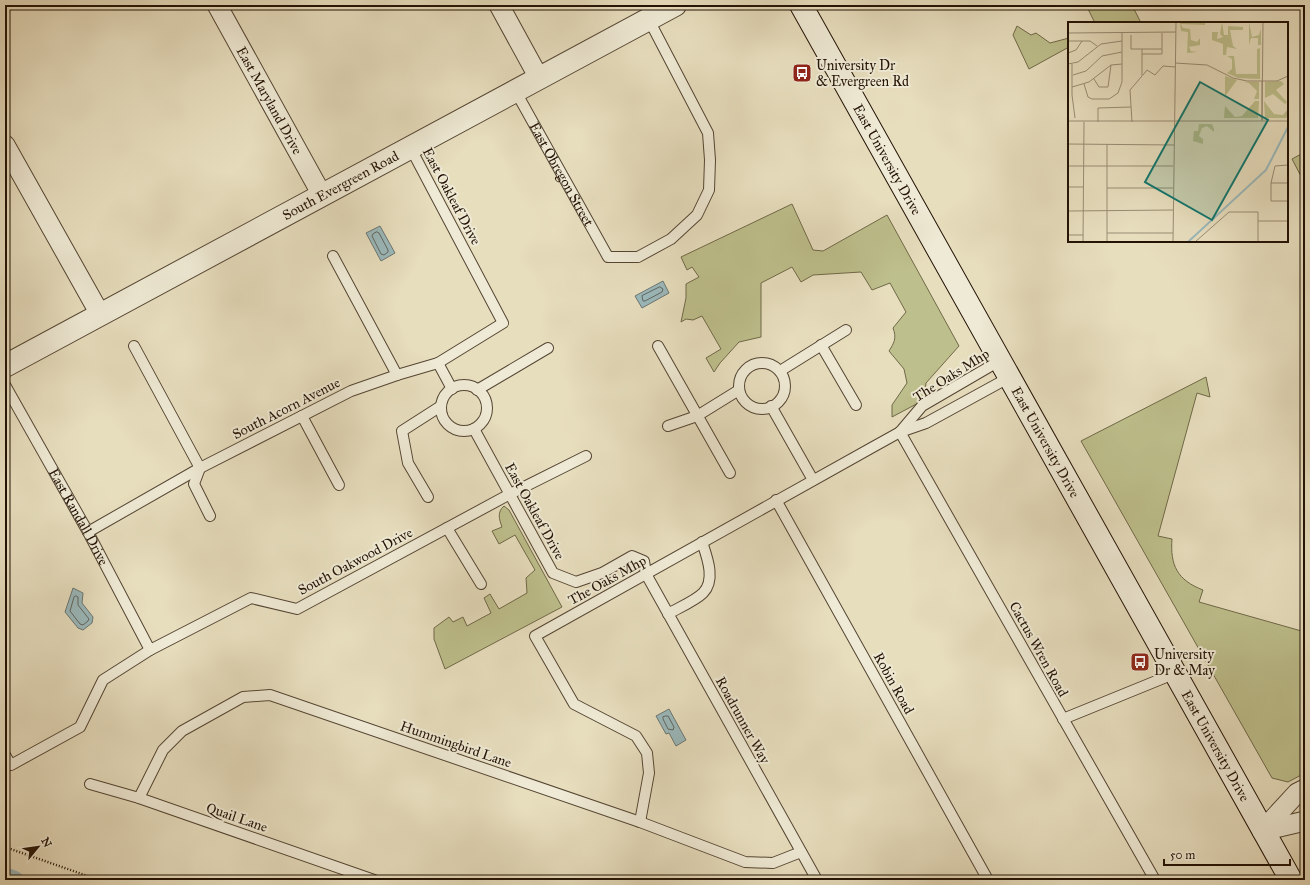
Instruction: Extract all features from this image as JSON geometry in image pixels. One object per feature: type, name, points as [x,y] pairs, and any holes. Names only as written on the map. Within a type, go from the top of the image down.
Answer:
[{"type":"main road","name":"South Evergreen Road","points":[[5,366],[675,5]]},
{"type":"main road","name":"East University Drive","points":[[801,5],[1176,673],[1262,831],[1291,880]]},
{"type":"street","name":"East Maryland Drive","points":[[217,5],[322,195]]},
{"type":"street","points":[[499,5],[538,78]]},
{"type":"street","points":[[5,145],[100,314]]},
{"type":"street","points":[[1262,831],[1297,793],[1305,789]]},
{"type":"street","points":[[1262,831],[1305,821]]},
{"type":"lane","name":"East Obregon Street","points":[[516,92],[608,257],[638,257],[672,239],[697,215],[709,190],[710,160],[708,133],[649,20]]},
{"type":"lane","name":"East Oakleaf Drive","points":[[410,147],[503,323]]},
{"type":"lane","points":[[333,256],[397,375]]},
{"type":"lane","name":"South Acorn Avenue","points":[[88,532],[200,468],[351,391],[438,363],[503,323]]},
{"type":"lane","points":[[780,371],[846,330]]},
{"type":"lane","points":[[821,345],[856,405]]},
{"type":"lane","points":[[134,346],[200,468],[194,484],[210,516]]},
{"type":"lane","points":[[658,346],[730,473]]},
{"type":"lane","points":[[477,390],[548,348]]},
{"type":"lane","points":[[438,363],[452,389]]},
{"type":"lane","points":[[759,363],[774,366],[780,371],[785,385],[784,393],[780,400],[771,406],[760,409],[746,403],[739,390],[739,382],[746,369],[759,363]]},
{"type":"lane","name":"The Oaks Mhp","points":[[900,432],[922,406],[1005,369]]},
{"type":"lane","name":"The Oaks Mhp","points":[[640,822],[649,773],[647,753],[636,736],[574,704],[535,636],[900,432],[926,423],[1005,369]]},
{"type":"lane","name":"East Randall Drive","points":[[5,385],[88,532],[150,650]]},
{"type":"lane","points":[[465,385],[477,390],[482,395],[487,407],[483,420],[479,425],[474,429],[460,431],[448,425],[444,420],[441,406],[446,393],[452,389],[465,385]]},
{"type":"lane","points":[[668,426],[697,416],[739,390]]},
{"type":"lane","points":[[428,497],[408,463],[402,431],[441,406]]},
{"type":"lane","points":[[771,406],[813,480]]},
{"type":"lane","points":[[302,416],[339,485]]},
{"type":"lane","name":"East Oakleaf Drive","points":[[474,429],[553,573],[576,582],[602,573],[632,556]]},
{"type":"lane","name":"Cactus Wren Road","points":[[900,432],[1155,880]]},
{"type":"lane","name":"South Oakwood Drive","points":[[5,755],[10,765],[80,727],[103,680],[150,650],[251,598],[297,608],[510,494],[586,456]]},
{"type":"lane","name":"Robin Road","points":[[776,500],[988,880]]},
{"type":"lane","points":[[447,528],[482,584]]},
{"type":"lane","points":[[668,614],[704,593],[710,581],[708,561],[702,542]]},
{"type":"lane","name":"Roadrunner Way","points":[[632,556],[644,561],[646,574],[816,880]]},
{"type":"lane","points":[[1063,719],[1176,673]]},
{"type":"lane","name":"Hummingbird Lane","points":[[139,798],[163,750],[182,731],[243,697],[270,695],[640,822],[745,862],[772,863],[801,852]]},
{"type":"lane","name":"Quail Lane","points":[[90,784],[139,798],[374,880]]},
{"type":"path","points":[[5,847],[99,880]]},
{"type":"green space","points":[[1086,5],[1132,5],[1140,22],[1094,22]]},
{"type":"green space","points":[[1017,26],[1031,35],[1036,33],[1050,43],[1068,38],[1068,48],[1029,69],[1013,35]]},
{"type":"green space","points":[[1305,152],[1305,184],[1292,159]]},
{"type":"green space","points":[[792,204],[813,250],[823,251],[887,215],[959,346],[926,383],[924,400],[892,417],[892,405],[907,383],[904,369],[889,351],[895,335],[893,328],[906,312],[890,283],[872,290],[861,272],[813,275],[801,282],[792,267],[761,283],[761,337],[739,342],[714,372],[706,358],[721,349],[702,316],[693,320],[686,319],[681,322],[686,298],[686,284],[699,277],[692,267],[687,270],[681,257]]},
{"type":"green space","points":[[1206,377],[1210,397],[1197,393],[1158,536],[1172,539],[1172,557],[1177,570],[1187,581],[1203,590],[1199,602],[1305,632],[1305,773],[1288,782],[1272,778],[1081,441]]},
{"type":"green space","points":[[504,506],[509,510],[562,607],[445,669],[434,639],[434,628],[449,617],[453,622],[463,617],[467,626],[491,613],[484,598],[490,594],[499,609],[527,593],[526,578],[535,570],[515,535],[499,544],[492,531],[502,527],[499,516],[500,511]]},
{"type":"water","points":[[380,226],[395,253],[381,261],[366,233]]},
{"type":"water","points":[[663,281],[669,293],[642,308],[635,296]]},
{"type":"water","points":[[73,588],[83,593],[82,603],[93,617],[92,623],[83,630],[78,628],[65,612]]},
{"type":"water","points":[[669,709],[686,740],[676,746],[669,733],[666,734],[656,716]]},
{"type":"waterway","points":[[5,876],[15,880]]},
{"type":"place","name":"University Dr & Evergreen Rd","points":[[802,73]]},
{"type":"place","name":"University Dr & May","points":[[1140,662]]}]
